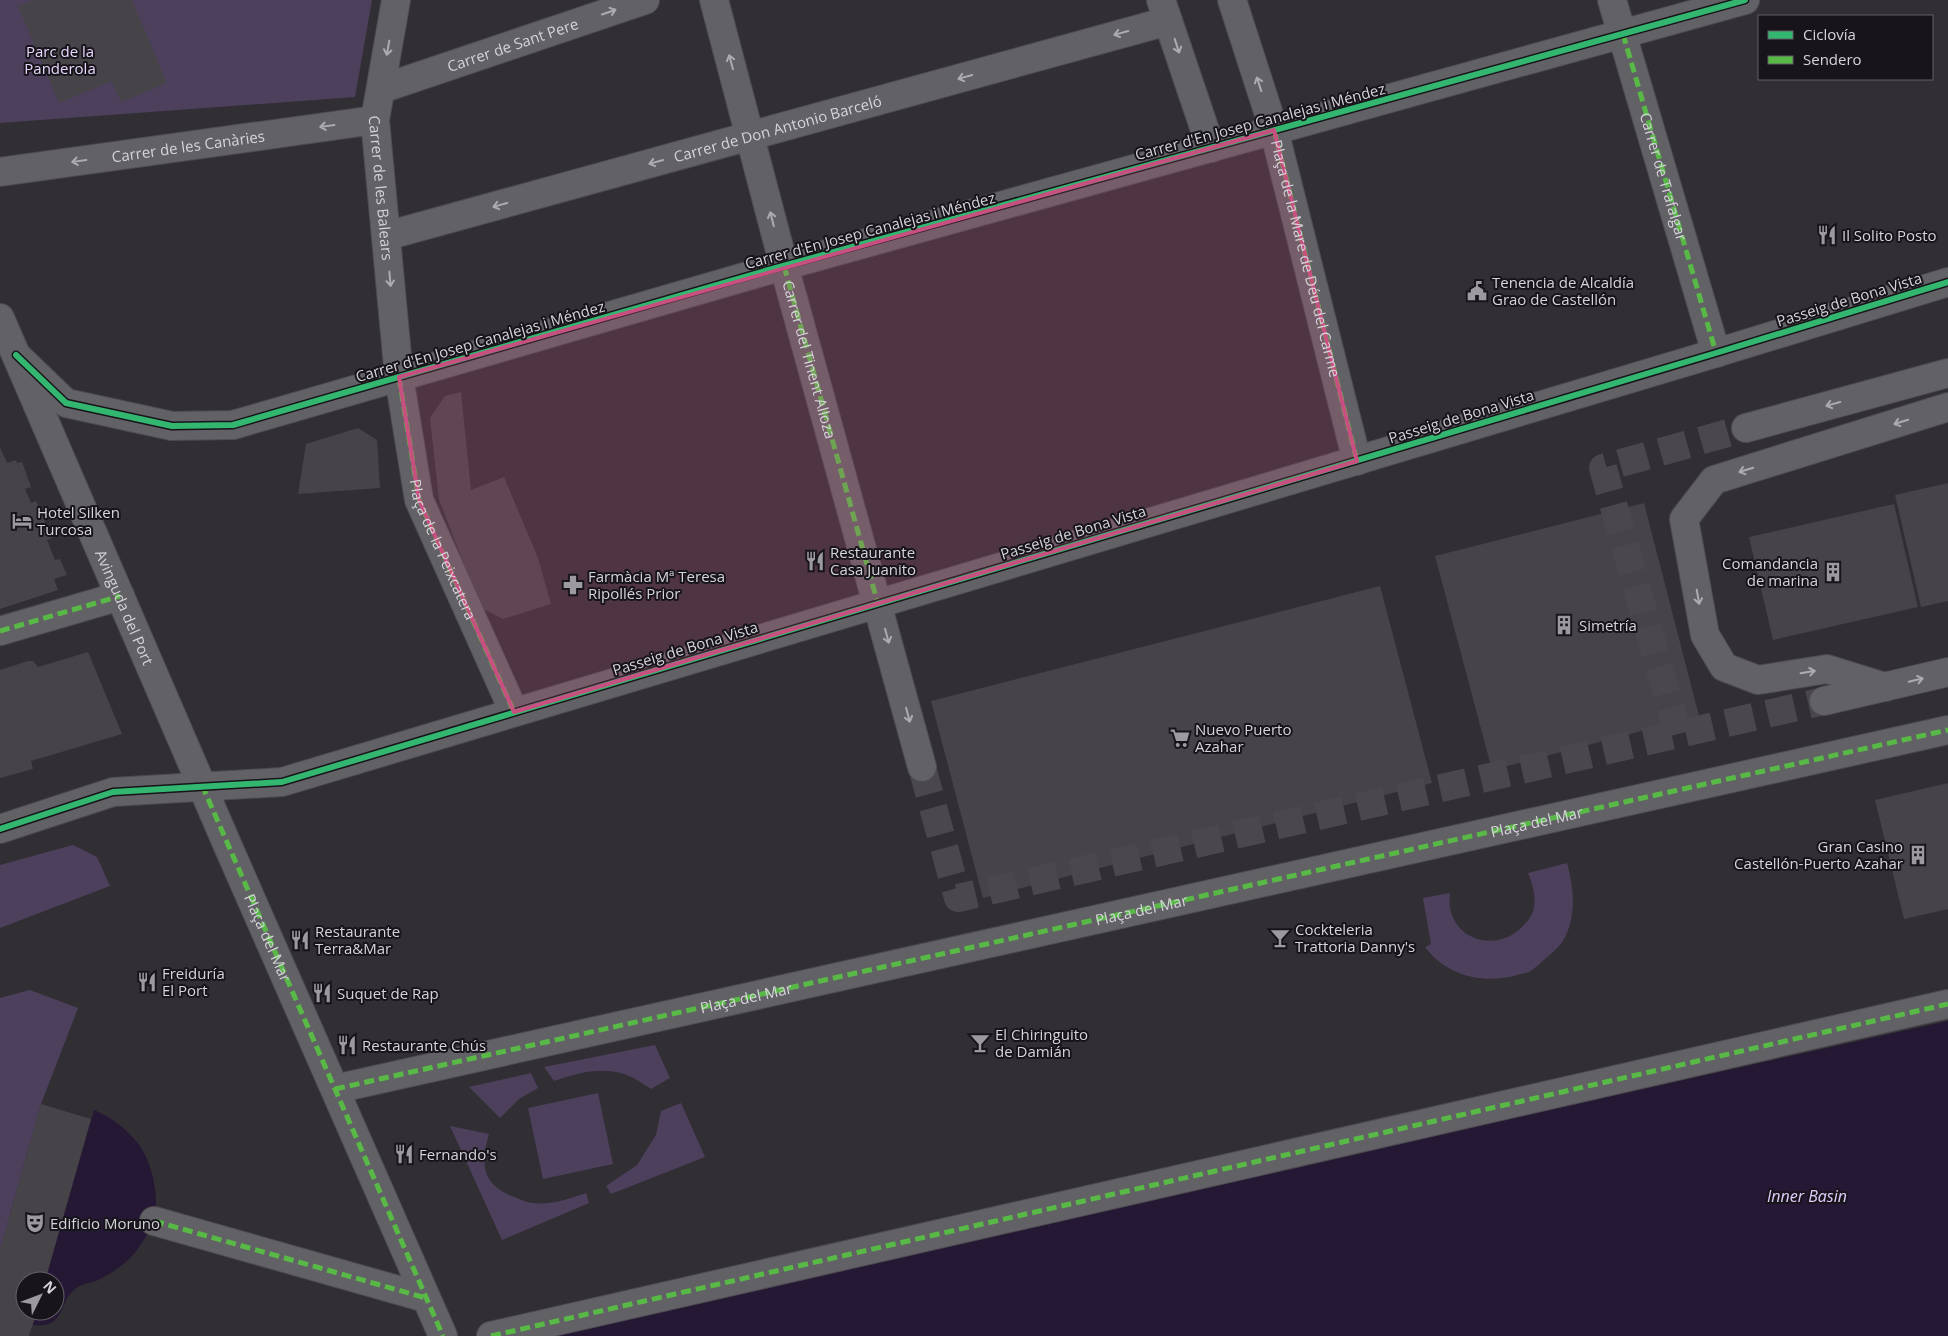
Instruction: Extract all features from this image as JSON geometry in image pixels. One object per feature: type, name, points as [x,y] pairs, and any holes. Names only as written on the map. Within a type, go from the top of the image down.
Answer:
[{"type":"street","name":"Carrer de Sant Pere","points":[[381,89],[645,0]]},
{"type":"street","name":"Carrer del Tinent Alloza","points":[[714,0],[784,266],[922,767]]},
{"type":"street","name":"Plaça de la Mare de Déu del Carme","points":[[1232,0],[1274,130],[1357,460]]},
{"type":"street","name":"Carrer de Trafalgar","points":[[1612,0],[1716,353]]},
{"type":"street","name":"Carrer d'En Josep Canalejas i Méndez","points":[[8,358],[66,403],[172,426],[233,425],[784,266],[1745,0]]},
{"type":"street","name":"Carrer de les Balears","points":[[399,377],[375,120],[400,1]]},
{"type":"street","name":"Carrer de Don Antonio Barceló","points":[[386,236],[751,135],[1165,10]]},
{"type":"street","points":[[1165,10],[1211,148]]},
{"type":"street","name":"Carrer de les Canàries","points":[[0,172],[375,120]]},
{"type":"street","name":"Passeig de Bona Vista","points":[[0,829],[113,792],[202,785],[282,782],[1948,282]]},
{"type":"street","name":"Avinguda del Port","points":[[0,318],[8,358],[120,596],[202,785]]},
{"type":"street","points":[[1746,428],[1947,374]]},
{"type":"street","name":"Plaça de la Peixcatera","points":[[399,377],[419,500],[514,712]]},
{"type":"street","points":[[1885,686],[1827,669],[1758,680],[1724,667],[1705,635],[1684,519],[1714,480],[1948,408]]},
{"type":"street","points":[[0,631],[120,596]]},
{"type":"street","points":[[1824,701],[1948,672]]},
{"type":"street","name":"Plaça del Mar","points":[[334,1088],[1948,730]]},
{"type":"street","name":"Plaça del Mar","points":[[202,785],[443,1336]]},
{"type":"street","points":[[491,1336],[1948,1004]]},
{"type":"street","points":[[154,1221],[426,1298]]},
{"type":"highlighted area","points":[[1274,130],[1357,461],[514,712],[419,500],[399,377]]},
{"type":"green space","name":"Parc de la Panderola","points":[[0,0],[372,0],[355,97],[0,123]]},
{"type":"green space","points":[[73,845],[97,857],[110,886],[0,928],[0,865]]},
{"type":"green space","points":[[1567,863],[1573,893],[1571,922],[1563,941],[1529,972],[1501,978],[1476,978],[1453,971],[1433,957],[1425,947],[1431,944],[1423,898],[1450,893],[1450,908],[1454,920],[1461,929],[1470,936],[1480,940],[1502,939],[1513,935],[1533,913],[1534,894],[1528,873]]},
{"type":"green space","points":[[30,990],[78,1008],[41,1104],[0,1250],[0,998]]},
{"type":"green space","points":[[655,1045],[670,1078],[651,1089],[630,1076],[608,1071],[581,1073],[554,1081],[544,1067]]},
{"type":"green space","points":[[531,1073],[538,1088],[519,1099],[500,1118],[469,1087]]},
{"type":"green space","points":[[598,1093],[613,1164],[543,1179],[528,1108]]},
{"type":"green space","points":[[681,1103],[705,1157],[611,1194],[606,1186],[637,1165],[656,1135],[661,1111]]},
{"type":"green space","points":[[450,1126],[489,1134],[485,1155],[486,1172],[495,1186],[503,1192],[531,1203],[560,1201],[586,1193],[589,1203],[502,1240]]},
{"type":"water","name":"Inner Basin","points":[[1948,1021],[1948,1336],[539,1336]]},
{"type":"water","points":[[94,1110],[112,1119],[122,1127],[142,1149],[150,1168],[155,1190],[156,1211],[154,1220],[151,1228],[132,1256],[103,1278],[77,1288],[65,1302],[65,1271],[48,1271]]},
{"type":"water","points":[[34,1321],[54,1321],[43,1325],[33,1325]]},
{"type":"building","points":[[33,0],[132,0],[167,83],[121,102],[112,81],[59,103],[18,6]]},
{"type":"building","points":[[461,392],[471,490],[504,477],[538,558],[551,604],[503,619],[481,608],[439,500],[430,418],[445,396]]},
{"type":"building","points":[[358,428],[377,440],[380,488],[298,494],[306,444]]},
{"type":"building","name":"Hotel Silken Turcosa","points":[[0,447],[7,463],[16,460],[17,463],[22,462],[31,487],[25,489],[31,503],[36,501],[52,538],[47,540],[55,560],[60,559],[67,575],[54,579],[58,590],[0,609]]},
{"type":"building","points":[[1948,483],[1948,601],[1921,607],[1895,495]]},
{"type":"building","name":"Simetría","points":[[1644,503],[1699,716],[1492,770],[1435,556]]},
{"type":"building","name":"Comandancia de marina","points":[[1894,504],[1918,607],[1773,640],[1749,537]]},
{"type":"building","name":"Nuevo Puerto Azahar","points":[[1380,586],[1432,783],[983,898],[931,701]]},
{"type":"building","points":[[88,652],[122,734],[31,761],[33,769],[0,778],[0,670],[28,661],[33,661],[38,667]]},
{"type":"building","name":"Gran Casino Castellón-Puerto Azahar","points":[[1948,783],[1948,909],[1904,919],[1875,800]]},
{"type":"building","name":"Edificio Moruno","points":[[41,1104],[91,1119],[48,1271],[15,1271],[15,1321],[34,1321],[29,1336],[0,1336],[0,1250]]},
{"type":"tunnel","points":[[1678,734],[1603,468],[1746,428]]},
{"type":"tunnel","points":[[922,767],[958,898],[1824,701]]},
{"type":"marked path","points":[[1623,34],[1716,353]]},
{"type":"marked path","points":[[1274,130],[1357,461]]},
{"type":"marked path","points":[[784,266],[878,604]]},
{"type":"marked path","points":[[399,377],[419,500],[514,712]]},
{"type":"marked path","points":[[0,631],[120,596]]},
{"type":"marked path","points":[[335,1089],[1948,730]]},
{"type":"marked path","points":[[202,785],[443,1336]]},
{"type":"marked path","points":[[491,1336],[1948,1004]]},
{"type":"marked path","points":[[154,1221],[426,1298]]},
{"type":"cycle path","points":[[16,355],[66,403],[172,426],[233,425],[765,271],[1745,0]]},
{"type":"cycle path","points":[[0,829],[113,792],[282,782],[1948,282]]},
{"type":"place","name":"Il Solito Posto","points":[[1827,235]]},
{"type":"place","name":"Tenencia de Alcaldía Grao de Castellón","points":[[1477,291]]},
{"type":"place","name":"Hotel Silken Turcosa","points":[[22,521]]},
{"type":"place","name":"Restaurante Casa Juanito","points":[[815,561]]},
{"type":"place","name":"Comandancia de marina","points":[[1833,572]]},
{"type":"place","name":"Farmàcia Mª Teresa Ripollés Prior","points":[[573,585]]},
{"type":"place","name":"Simetría","points":[[1564,625]]},
{"type":"place","name":"Nuevo Puerto Azahar","points":[[1180,738]]},
{"type":"place","name":"Gran Casino Castellón-Puerto Azahar","points":[[1918,855]]},
{"type":"place","name":"Cockteleria Trattoria Danny's","points":[[1280,938]]},
{"type":"place","name":"Restaurante Terra&Mar","points":[[300,940]]},
{"type":"place","name":"Freiduría El Port","points":[[147,982]]},
{"type":"place","name":"Suquet de Rap","points":[[322,993]]},
{"type":"place","name":"El Chiringuito de Damián","points":[[980,1043]]},
{"type":"place","name":"Restaurante Chús","points":[[347,1045]]},
{"type":"place","name":"Fernando's","points":[[404,1154]]},
{"type":"place","name":"Edificio Moruno","points":[[35,1223]]}]
